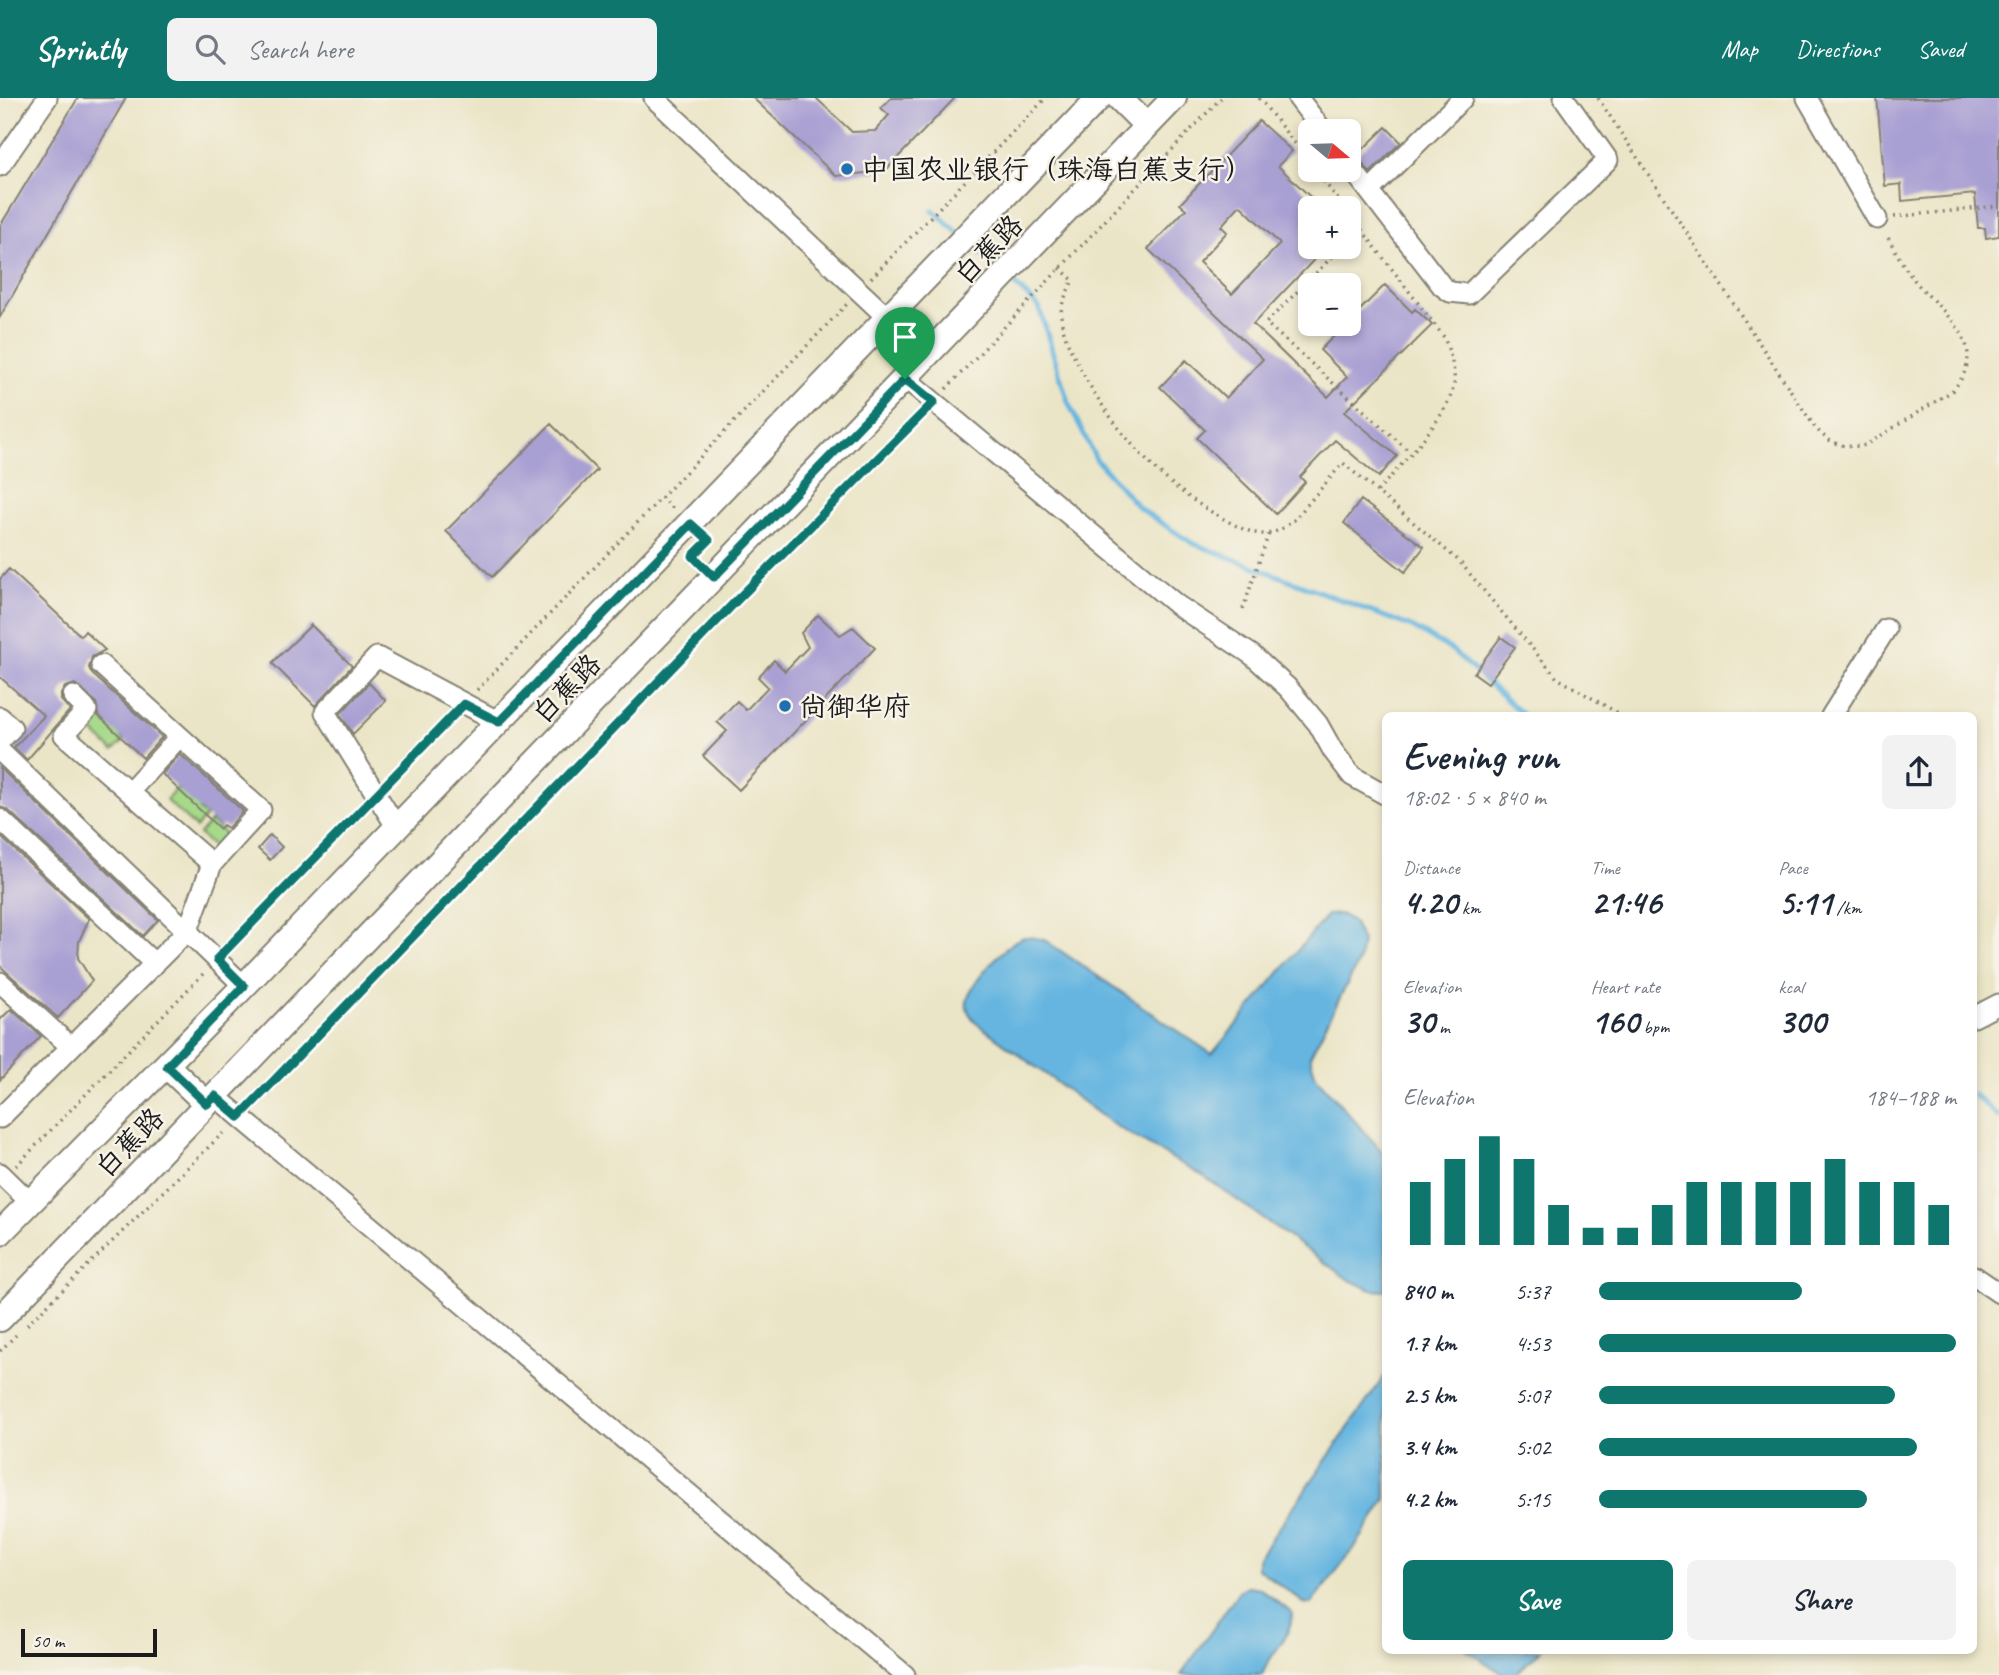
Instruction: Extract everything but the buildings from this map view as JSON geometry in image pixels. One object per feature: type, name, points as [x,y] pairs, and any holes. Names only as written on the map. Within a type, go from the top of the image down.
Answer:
[{"type":"main road","name":"白蕉路","points":[[0,1233],[167,1066],[1100,98]]},
{"type":"main road","points":[[1119,98],[1147,126]]},
{"type":"main road","name":"白蕉路","points":[[0,1319],[1174,98]]},
{"type":"main road","points":[[167,1066],[211,1100]]},
{"type":"street","points":[[0,166],[47,98]]},
{"type":"street","points":[[654,98],[889,319]]},
{"type":"street","points":[[1298,98],[1314,119]]},
{"type":"street","points":[[1369,191],[1463,98]]},
{"type":"street","points":[[1362,182],[1442,286],[1450,292],[1469,294],[1608,160],[1564,98]]},
{"type":"street","points":[[1807,98],[1877,219]]},
{"type":"street","points":[[905,379],[1177,605],[1252,655],[1288,688],[1318,723],[1333,751],[1352,776],[1382,793]]},
{"type":"street","points":[[1834,712],[1886,629]]},
{"type":"street","points":[[397,828],[325,712],[377,657],[499,722]]},
{"type":"street","points":[[0,1118],[188,930],[212,864],[261,810],[102,665]]},
{"type":"street","points":[[73,696],[87,710],[64,735],[212,864]]},
{"type":"street","points":[[0,718],[12,728],[0,741]]},
{"type":"street","points":[[129,792],[179,737]]},
{"type":"street","points":[[0,751],[244,986]]},
{"type":"street","points":[[0,819],[156,964]]},
{"type":"street","points":[[4,992],[71,1047]]},
{"type":"street","points":[[1977,1015],[1999,1004]]},
{"type":"street","points":[[211,1100],[239,1117],[905,1675]]},
{"type":"street","points":[[2,1175],[31,1203]]},
{"type":"street","points":[[1977,1278],[1999,1293]]},
{"type":"path","points":[[2,1175],[217,959],[1046,98]]},
{"type":"path","points":[[0,1351],[239,1117],[737,600],[934,402],[1221,98]]},
{"type":"path","points":[[1259,98],[1298,148]]},
{"type":"path","points":[[1598,98],[1814,426],[1829,441],[1851,448],[1866,445],[1952,391],[1963,379],[1968,360],[1966,342],[1958,326],[1911,276],[1877,219],[1999,205]]},
{"type":"path","points":[[1324,182],[1336,196]]},
{"type":"path","points":[[1361,229],[1444,337],[1451,358],[1454,385],[1444,410],[1377,492]]},
{"type":"path","points":[[1330,259],[1266,323],[1410,452]]},
{"type":"path","points":[[1060,268],[1073,280],[1063,301],[1061,316],[1077,364],[1137,454],[1170,483],[1210,511],[1255,532],[1269,533],[1295,519],[1343,463],[1470,573],[1557,678],[1616,712]]},
{"type":"path","points":[[662,497],[709,540],[693,556],[737,600]]},
{"type":"path","points":[[1243,609],[1269,533]]},
{"type":"green space","points":[[96,713],[108,725],[111,722],[124,734],[121,738],[124,741],[113,751],[85,724]]},
{"type":"green space","points":[[177,788],[203,806],[199,810],[206,816],[196,828],[166,800]]},
{"type":"green space","points":[[211,821],[225,834],[213,847],[199,834]]},
{"type":"water","points":[[1340,914],[1353,921],[1362,941],[1359,961],[1310,1056],[1316,1077],[1382,1151],[1382,1291],[1371,1290],[1349,1280],[1206,1178],[1114,1125],[975,1022],[967,1010],[971,991],[995,959],[1012,943],[1033,937],[1046,941],[1212,1054],[1327,915]]},
{"type":"water","points":[[1382,1380],[1382,1505],[1355,1547],[1311,1604],[1304,1603],[1257,1568],[1257,1559]]},
{"type":"water","points":[[1248,1586],[1259,1588],[1292,1613],[1288,1631],[1262,1675],[1181,1675],[1239,1591]]},
{"type":"water","points":[[1472,1654],[1537,1654],[1515,1675],[1505,1675]]},
{"type":"waterway","points":[[933,210],[958,233]]},
{"type":"waterway","points":[[968,242],[1000,271]]},
{"type":"waterway","points":[[1010,280],[1039,307],[1068,402],[1096,459],[1139,508],[1192,543],[1412,627],[1452,650],[1520,712]]},
{"type":"waterway","points":[[1977,1098],[1999,1117]]},
{"type":"place","name":"中国农业银行（珠海白蕉支行）","points":[[847,169]]},
{"type":"place","name":"尚御华府","points":[[785,706]]},
{"type":"route","points":[[905,379],[934,402],[737,600],[239,1117],[215,1096],[207,1104],[167,1066],[244,986],[217,959],[464,704],[499,722],[691,524],[709,540],[693,556],[714,577],[905,379]]}]
